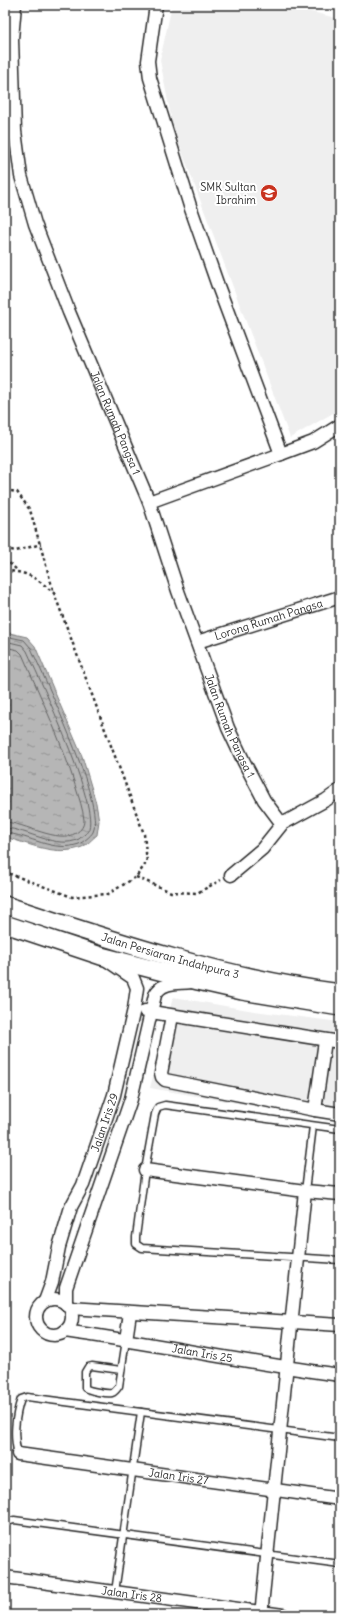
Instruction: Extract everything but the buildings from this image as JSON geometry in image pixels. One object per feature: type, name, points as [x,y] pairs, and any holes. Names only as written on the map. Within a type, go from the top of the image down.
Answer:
[{"type":"main road","name":"Jalan Persiaran Indahpura 3","points":[[5,905],[165,956],[280,982],[340,993]]},
{"type":"main road","name":"Jalan Persiaran Indahpura 3","points":[[5,924],[101,956],[198,981],[242,991],[340,1007]]},
{"type":"street","name":"Jalan Rumah Pangsa 1","points":[[15,5],[12,39],[15,131],[18,159],[27,199],[35,224],[69,312],[149,502],[228,728],[264,800],[282,824]]},
{"type":"street","points":[[156,5],[148,61],[150,78],[193,214],[281,454]]},
{"type":"street","points":[[149,502],[313,442],[340,425]]},
{"type":"street","name":"Lorong Rumah Pangsa","points":[[197,642],[340,597]]},
{"type":"street","points":[[232,875],[262,849],[282,824],[326,800],[340,790]]},
{"type":"street","name":"Jalan Iris 29","points":[[45,1301],[52,1282],[71,1207],[83,1185],[114,1095],[134,1009],[137,988],[133,978],[101,956]]},
{"type":"street","name":"Jalan Iris 29","points":[[68,1306],[66,1288],[131,1099],[158,989],[165,984],[198,981]]},
{"type":"street","points":[[134,1009],[325,1041],[340,1042]]},
{"type":"street","points":[[172,1016],[161,1073],[163,1079],[340,1114]]},
{"type":"street","points":[[315,1110],[325,1041]]},
{"type":"street","points":[[145,1170],[305,1191],[340,1194]]},
{"type":"street","points":[[261,1614],[305,1191]]},
{"type":"street","points":[[68,1306],[72,1318],[65,1331],[53,1334],[47,1333],[38,1326],[36,1321],[37,1309],[45,1301],[52,1299],[60,1300],[68,1306],[130,1313],[340,1325]]},
{"type":"street","points":[[126,1340],[130,1313]]},
{"type":"street","name":"Jalan Iris 25","points":[[65,1331],[287,1368],[340,1375]]},
{"type":"street","name":"Jalan Iris 27","points":[[18,1454],[340,1500]]},
{"type":"street","name":"Jalan Iris 28","points":[[5,1577],[261,1614],[283,1615]]},
{"type":"lane","points":[[340,1128],[313,1126],[165,1105],[158,1107],[155,1114],[145,1170],[136,1238],[136,1244],[142,1248],[340,1260]]},
{"type":"lane","points":[[305,1191],[313,1126]]},
{"type":"lane","points":[[121,1370],[92,1366],[88,1367],[85,1372],[85,1388],[89,1390],[111,1393],[116,1390],[119,1386],[126,1340]]},
{"type":"lane","points":[[18,1454],[14,1442],[17,1408],[21,1399],[27,1397],[340,1438]]},
{"type":"lane","points":[[116,1592],[141,1412]]},
{"type":"lane","points":[[5,1523],[14,1520],[340,1564]]},
{"type":"path","points":[[5,490],[17,492],[30,510],[54,593],[144,834],[147,862],[136,877],[108,894],[72,897],[5,872]]},
{"type":"path","points":[[5,549],[16,551],[41,544]]},
{"type":"path","points":[[5,559],[18,571],[37,580],[54,593]]},
{"type":"path","points":[[5,571],[18,571]]},
{"type":"path","points":[[136,877],[171,892],[197,893],[232,875]]},
{"type":"shaded area","name":"SMK Sultan Ibrahim","points":[[172,5],[284,5],[340,19],[340,409],[290,438],[173,128],[160,60]]},
{"type":"shaded area","points":[[173,997],[254,1011],[340,1022],[340,1121],[150,1088]]},
{"type":"water","points":[[5,632],[27,637],[35,646],[82,756],[96,803],[99,821],[97,835],[82,847],[73,850],[53,850],[5,837]]},
{"type":"place","name":"SMK Sultan Ibrahim","points":[[269,193]]}]
